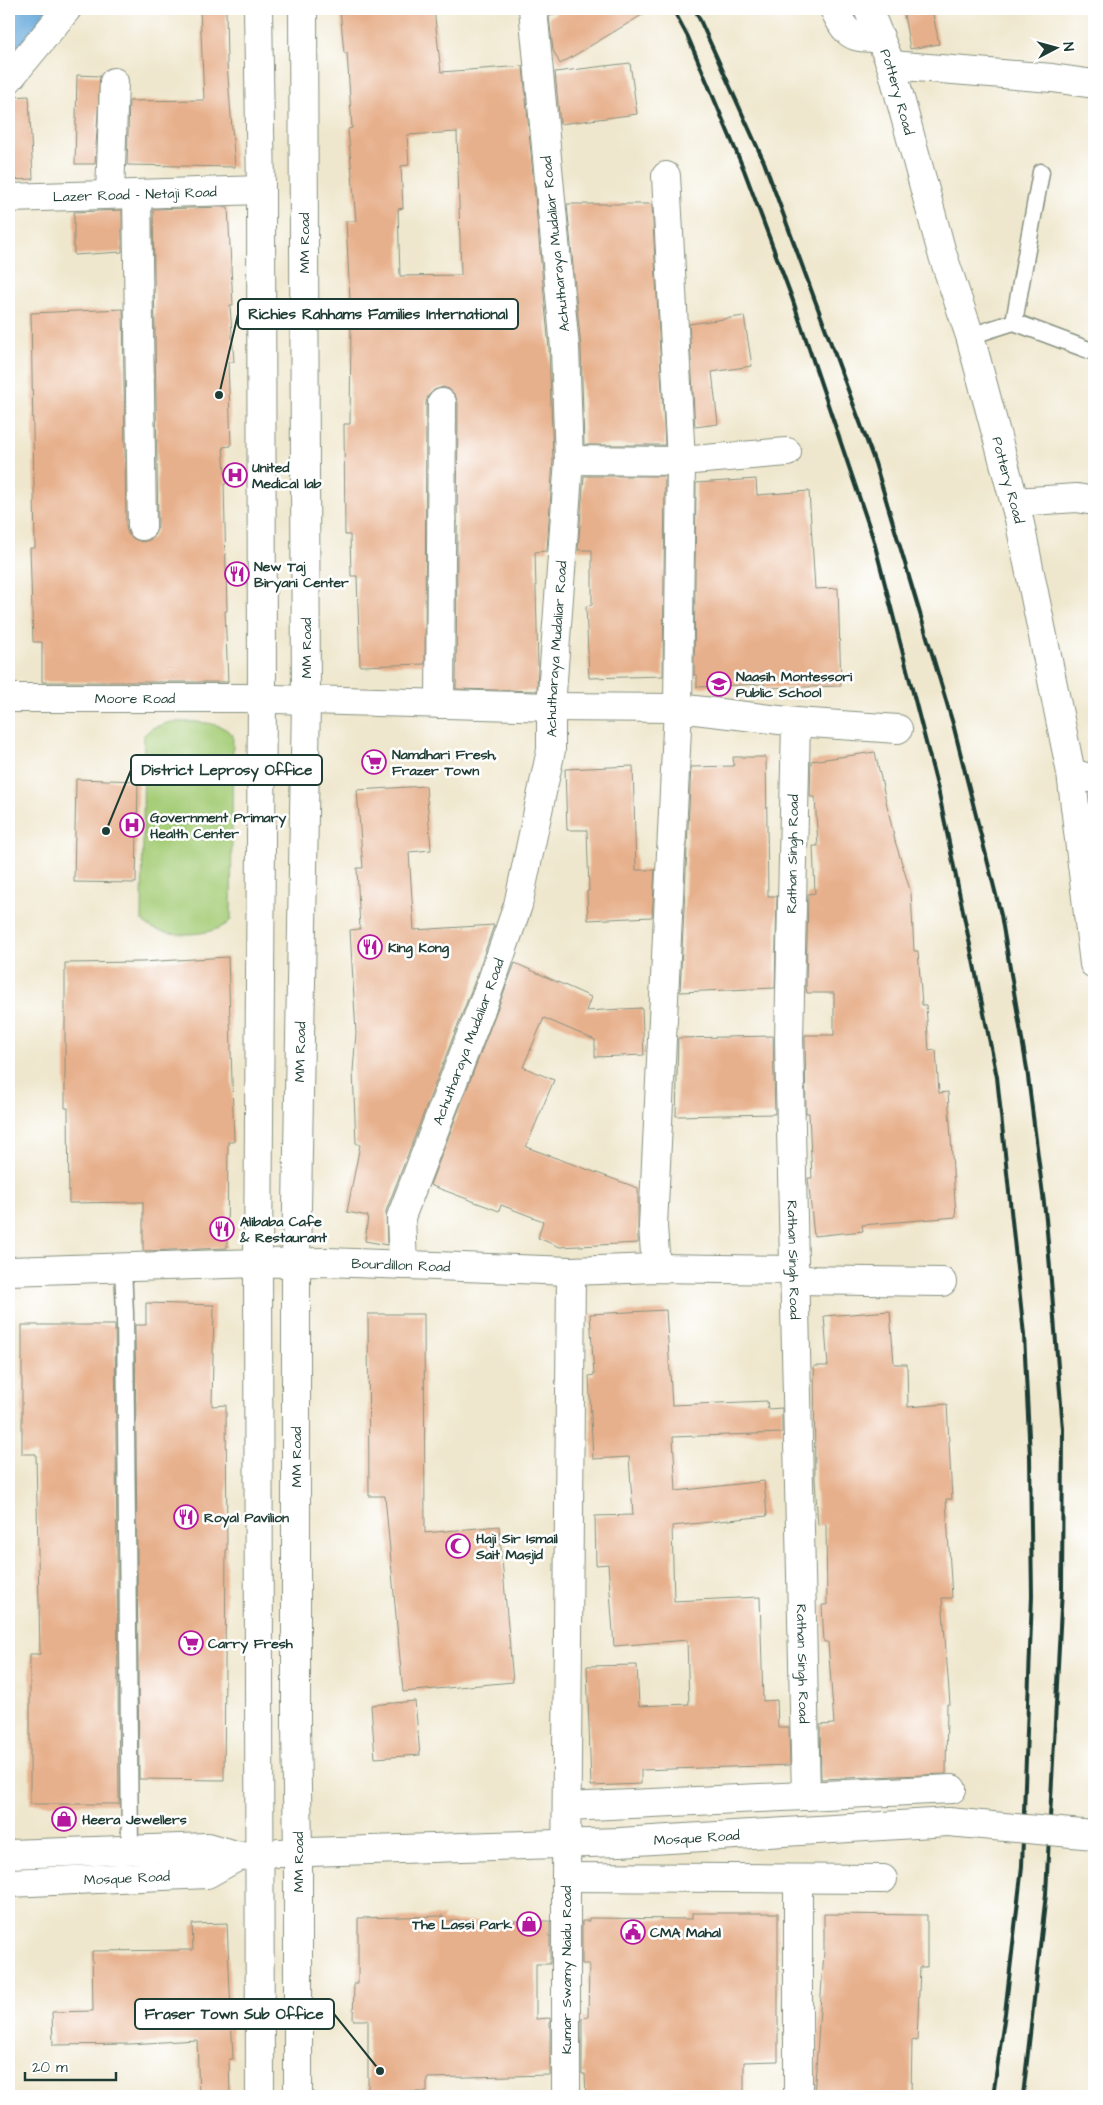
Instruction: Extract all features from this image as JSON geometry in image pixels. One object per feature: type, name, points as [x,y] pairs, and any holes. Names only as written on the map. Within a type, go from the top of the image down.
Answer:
[{"type":"street","points":[[9,79],[67,9]]},
{"type":"street","points":[[258,9],[261,190],[262,698],[258,1263],[250,1855],[260,2096]]},
{"type":"street","name":"MM Road","points":[[298,2096],[296,1262],[306,701],[303,9]]},
{"type":"street","name":"Achutharaya Mudaliar Road","points":[[403,1265],[401,1217],[491,983],[518,905],[551,750],[551,707],[569,460],[565,348],[533,9]]},
{"type":"street","points":[[834,9],[844,29],[854,36],[864,39],[880,37]]},
{"type":"street","name":"Pottery Road","points":[[868,9],[891,66],[942,253],[970,336],[1015,502],[1083,776],[1094,964]]},
{"type":"street","points":[[891,66],[1052,78],[1094,84]]},
{"type":"street","points":[[110,194],[114,82]]},
{"type":"street","points":[[656,1268],[652,1226],[678,708],[681,461],[666,176]]},
{"type":"street","name":"Lazer Road - Netaji Road","points":[[9,198],[261,190]]},
{"type":"street","points":[[137,194],[142,526]]},
{"type":"street","points":[[440,704],[442,403]]},
{"type":"street","points":[[569,460],[681,461],[786,452]]},
{"type":"street","points":[[1015,502],[1077,498],[1094,501]]},
{"type":"street","name":"Moore Road","points":[[9,698],[262,698],[306,701],[551,707],[678,708],[796,722],[898,729]]},
{"type":"street","name":"Rathan Singh Road","points":[[796,722],[788,1040],[806,1796]]},
{"type":"street","name":"Bourdillon Road","points":[[9,1272],[296,1262],[571,1270],[656,1268],[942,1282]]},
{"type":"street","name":"Kumar Swamy Naidu Road","points":[[566,2096],[571,1270]]},
{"type":"street","points":[[567,1807],[952,1789]]},
{"type":"street","name":"Mosque Road","points":[[9,1854],[208,1846],[250,1855],[567,1844],[948,1822],[1094,1835]]},
{"type":"street","name":"Mosque Road","points":[[9,1883],[207,1874],[250,1855]]},
{"type":"street","points":[[566,1877],[883,1879]]},
{"type":"street","points":[[798,1879],[798,2096]]},
{"type":"lane","points":[[1014,322],[1041,172]]},
{"type":"lane","points":[[970,336],[1014,322],[1094,352]]},
{"type":"lane","points":[[123,1267],[126,1314],[130,1850]]},
{"type":"green space","points":[[170,722],[203,722],[219,726],[233,735],[231,920],[224,926],[200,933],[187,934],[161,931],[150,927],[142,921],[144,735],[152,728]]},
{"type":"water","points":[[9,9],[47,9],[31,33],[9,56]]},
{"type":"building","points":[[200,9],[226,9],[227,64],[235,167],[127,165],[129,101],[204,100]]},
{"type":"building","points":[[340,9],[434,9],[441,72],[523,66],[549,349],[553,460],[547,551],[535,552],[537,691],[456,689],[458,403],[455,395],[449,389],[443,387],[434,390],[428,396],[426,403],[425,664],[360,666],[357,576],[351,576],[350,535],[345,535],[344,424],[350,424],[351,320],[346,221],[356,221],[348,129],[352,128],[347,53],[344,53]],"holes":[[[457,132],[461,275],[400,276],[398,209],[403,208],[401,166],[409,165],[407,135]]]},
{"type":"building","points":[[564,9],[652,9],[560,64],[553,50],[549,17]]},
{"type":"building","points":[[903,9],[932,9],[939,44],[910,49]]},
{"type":"building","points":[[630,63],[637,114],[560,124],[555,72]]},
{"type":"building","points":[[77,75],[100,76],[95,164],[75,164]]},
{"type":"building","points":[[29,96],[33,179],[9,180],[9,97]]},
{"type":"building","points":[[567,204],[652,204],[665,445],[584,445],[581,347]]},
{"type":"building","points":[[228,207],[233,305],[230,305],[234,362],[228,362],[231,446],[223,447],[226,484],[224,484],[227,611],[225,611],[228,682],[42,682],[42,642],[33,642],[30,548],[35,548],[31,313],[123,309],[126,526],[128,534],[134,539],[142,542],[150,540],[158,526],[153,209]]},
{"type":"building","points":[[122,210],[122,252],[74,255],[74,212]]},
{"type":"building","points":[[744,316],[752,366],[712,372],[718,424],[695,427],[689,324]]},
{"type":"building","points":[[584,476],[665,476],[663,676],[589,678],[586,606],[592,605],[592,550],[578,550]]},
{"type":"building","points":[[756,479],[757,495],[809,491],[815,589],[838,588],[841,686],[765,688],[765,684],[697,687],[697,675],[694,675],[696,483]]},
{"type":"building","points":[[875,752],[895,841],[911,893],[914,951],[918,951],[922,1005],[926,1005],[929,1051],[936,1050],[939,1093],[948,1092],[956,1217],[862,1225],[863,1231],[814,1236],[808,1178],[812,1178],[809,1113],[806,1113],[805,1035],[834,1035],[834,993],[807,993],[806,987],[808,894],[815,893],[813,846],[818,846],[815,797],[810,797],[811,761]]},
{"type":"building","points":[[733,757],[766,757],[768,896],[777,896],[775,988],[680,992],[691,767],[734,766]]},
{"type":"building","points":[[633,766],[636,870],[655,870],[652,917],[588,920],[587,830],[567,830],[565,769]]},
{"type":"building","points":[[76,779],[138,781],[136,883],[74,882]]},
{"type":"building","points":[[426,786],[431,850],[409,852],[414,930],[494,925],[476,978],[386,1211],[387,1245],[365,1241],[368,1216],[347,1212],[360,1145],[356,1143],[353,1071],[356,1033],[350,930],[360,929],[357,868],[363,868],[357,790]]},
{"type":"building","points":[[228,957],[234,1142],[228,1142],[227,1248],[143,1251],[143,1202],[69,1203],[68,1108],[65,1108],[65,963],[142,962]]},
{"type":"building","points":[[515,963],[591,997],[586,1011],[642,1008],[644,1055],[595,1057],[595,1040],[544,1018],[523,1067],[554,1080],[526,1147],[638,1188],[638,1243],[560,1247],[538,1238],[543,1221],[501,1205],[499,1211],[430,1185]]},
{"type":"building","points":[[773,1036],[775,1114],[676,1116],[678,1038]]},
{"type":"building","points":[[146,1303],[214,1305],[212,1406],[226,1405],[227,1550],[224,1780],[139,1779],[135,1325],[146,1325]]},
{"type":"building","points":[[666,1310],[672,1405],[767,1401],[768,1409],[782,1408],[782,1433],[673,1437],[676,1491],[764,1481],[767,1516],[672,1526],[674,1601],[760,1597],[763,1701],[777,1700],[778,1727],[789,1727],[790,1765],[641,1770],[641,1784],[591,1786],[587,1666],[637,1665],[639,1706],[689,1704],[687,1640],[614,1646],[608,1564],[596,1565],[595,1516],[633,1515],[629,1457],[593,1459],[589,1376],[594,1375],[590,1314]]},
{"type":"building","points":[[890,1311],[894,1364],[907,1364],[908,1407],[947,1404],[952,1499],[946,1499],[952,1598],[942,1598],[950,1704],[947,1704],[946,1774],[821,1779],[820,1725],[834,1724],[828,1642],[824,1642],[822,1605],[827,1605],[826,1524],[818,1525],[815,1480],[814,1366],[828,1366],[824,1316]]},
{"type":"building","points":[[368,1314],[424,1314],[425,1533],[499,1526],[513,1682],[403,1692],[385,1496],[369,1496]]},
{"type":"building","points":[[22,1325],[115,1325],[119,1804],[30,1804],[30,1654],[40,1654],[36,1454],[22,1454]]},
{"type":"building","points":[[415,1701],[420,1755],[375,1758],[371,1705]]},
{"type":"building","points":[[692,1913],[778,1913],[778,2061],[744,2062],[744,2096],[586,2096],[585,2074],[582,2074],[582,2018],[588,2017],[589,1964],[582,1964],[582,1921],[589,1921],[589,1918],[692,1919]]},
{"type":"building","points":[[824,1914],[927,1915],[927,1967],[920,1967],[917,2041],[912,2040],[911,2096],[814,2096],[824,1952]]},
{"type":"building","points":[[443,1916],[443,1921],[550,1921],[550,1964],[536,1964],[536,2019],[550,2018],[550,2075],[427,2078],[427,2092],[368,2091],[368,2020],[353,2020],[354,1984],[358,1984],[358,1918]]},
{"type":"building","points":[[227,1923],[233,2059],[229,2059],[230,2096],[199,2096],[197,2040],[129,2044],[53,2045],[52,2012],[93,2011],[92,1951],[193,1950],[192,1924]]},
{"type":"railway","points":[[673,9],[688,37],[744,170],[792,298],[873,538],[938,789],[997,1077],[1024,1335],[1030,1457],[1032,1596],[1022,1866],[1005,2013],[993,2096]]},
{"type":"railway","points":[[695,9],[764,162],[875,463],[953,724],[1001,915],[1027,1069],[1046,1219],[1063,1429],[1062,1589],[1046,1894],[1023,2096]]},
{"type":"place","name":"Richies Rahhams Families International","points":[[219,395]]},
{"type":"place","name":"United Medical lab","points":[[235,475]]},
{"type":"place","name":"New Taj Biryani Center","points":[[237,574]]},
{"type":"place","name":"Naasih Montessori Public School","points":[[719,684]]},
{"type":"place","name":"Namdhari Fresh, Frazer Town","points":[[374,762]]},
{"type":"place","name":"Government Primary Health Center","points":[[132,825]]},
{"type":"place","name":"District Leprosy Office","points":[[106,831]]},
{"type":"place","name":"King Kong","points":[[370,947]]},
{"type":"place","name":"Alibaba Cafe & Restaurant","points":[[222,1229]]},
{"type":"place","name":"Royal Pavilion","points":[[186,1517]]},
{"type":"place","name":"Haji Sir Ismail Sait Masjid","points":[[458,1546]]},
{"type":"place","name":"Carry Fresh","points":[[191,1643]]},
{"type":"place","name":"Heera Jewellers","points":[[64,1819]]},
{"type":"place","name":"The Lassi Park","points":[[529,1924]]},
{"type":"place","name":"CMA Mahal","points":[[633,1932]]},
{"type":"place","name":"Fraser Town Sub Office","points":[[380,2071]]}]
